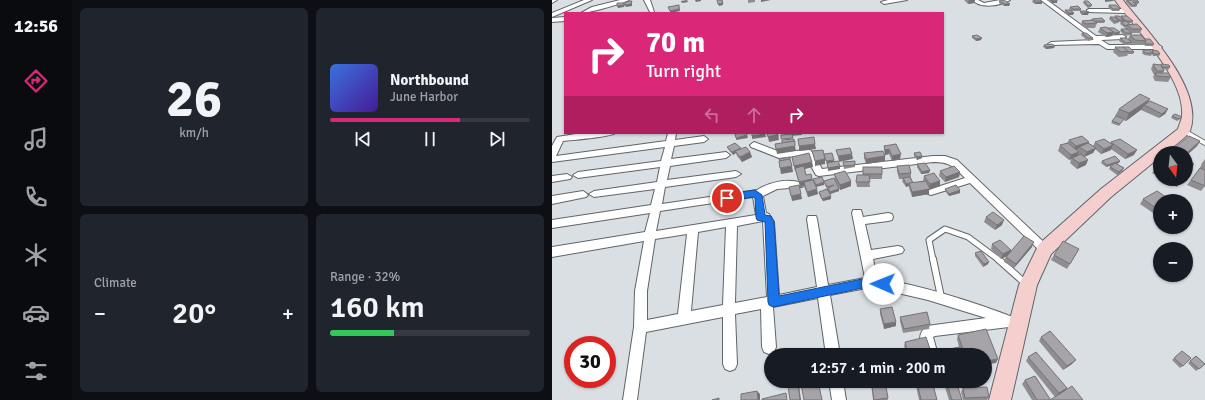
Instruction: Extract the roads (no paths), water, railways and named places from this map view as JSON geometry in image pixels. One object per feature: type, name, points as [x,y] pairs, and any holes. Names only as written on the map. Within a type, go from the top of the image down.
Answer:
[{"type":"street","points":[[552,8],[572,0]]},
{"type":"street","points":[[552,15],[590,0]]},
{"type":"street","points":[[586,12],[596,7],[630,0]]},
{"type":"street","points":[[647,0],[652,11]]},
{"type":"street","points":[[884,2],[904,0]]},
{"type":"street","points":[[974,0],[980,4],[984,4],[1007,0]]},
{"type":"street","points":[[1044,0],[1097,40],[1111,47],[1159,47]]},
{"type":"street","points":[[1000,400],[1014,323],[1038,259],[1045,249],[1106,193],[1184,131],[1190,121],[1190,99],[1173,63],[1123,6],[1089,11]]},
{"type":"street","points":[[552,20],[564,19]]},
{"type":"street","points":[[1051,44],[1123,37]]},
{"type":"street","points":[[552,155],[560,139],[600,134]]},
{"type":"street","points":[[630,400],[640,327],[641,291],[660,184],[672,134]]},
{"type":"street","points":[[552,159],[704,138]]},
{"type":"street","points":[[754,146],[779,155],[807,152],[810,154],[819,173],[945,159],[954,162],[1045,249]]},
{"type":"street","points":[[578,175],[726,155]]},
{"type":"street","points":[[594,194],[736,174]]},
{"type":"street","points":[[552,179],[567,177]]},
{"type":"street","points":[[931,192],[972,179]]},
{"type":"street","points":[[758,195],[763,190],[781,185],[792,183],[799,185]]},
{"type":"street","points":[[552,224],[755,193],[758,195]]},
{"type":"street","points":[[552,200],[583,195]]},
{"type":"street","points":[[758,195],[761,217]]},
{"type":"street","points":[[552,252],[761,217],[768,219],[770,347]]},
{"type":"street","points":[[872,282],[858,217],[888,217]]},
{"type":"street","points":[[812,219],[832,348]]},
{"type":"street","points":[[730,364],[729,310],[732,222]]},
{"type":"street","points":[[684,317],[693,229]]},
{"type":"street","points":[[866,255],[898,250]]},
{"type":"street","points":[[640,327],[684,317],[729,310],[872,282],[906,288],[941,297],[1014,323]]},
{"type":"street","points":[[929,348],[926,335],[932,330],[1014,323]]},
{"type":"street","points":[[837,388],[839,400]]},
{"type":"lane","points":[[1184,131],[1205,143]]},
{"type":"lane","points":[[941,297],[929,240],[945,229],[964,233],[1028,285]]}]
